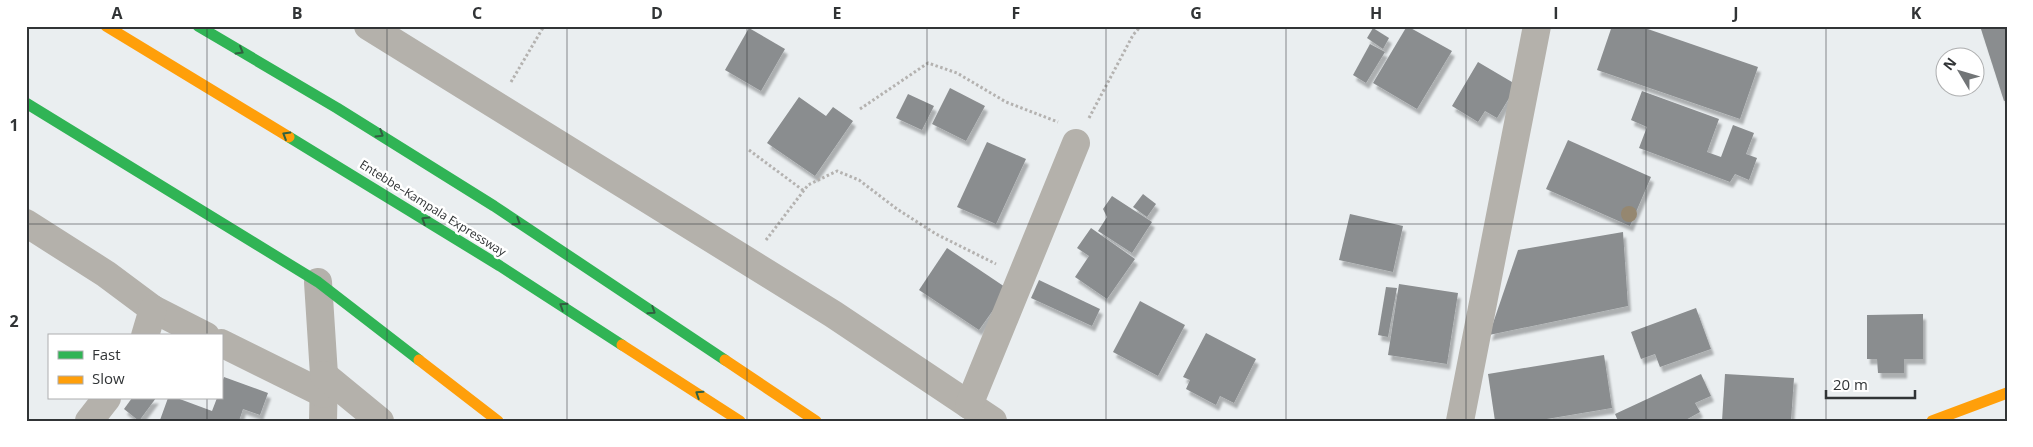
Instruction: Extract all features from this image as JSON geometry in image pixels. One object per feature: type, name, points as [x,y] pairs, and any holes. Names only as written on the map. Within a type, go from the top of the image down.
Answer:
[{"type":"main road","name":"Entebbe–Kampala Expressway","points":[[106,26],[500,266],[740,421]]},
{"type":"main road","points":[[198,26],[338,108],[494,206],[816,421]]},
{"type":"main road","points":[[26,103],[318,282],[498,421]]},
{"type":"main road","points":[[1932,421],[2007,393]]},
{"type":"street","points":[[368,26],[833,314],[993,421]]},
{"type":"street","points":[[1460,421],[1537,26]]},
{"type":"street","points":[[969,405],[1079,137]]},
{"type":"street","points":[[26,223],[106,274],[153,310],[202,334]]},
{"type":"street","points":[[318,282],[323,397]]},
{"type":"street","points":[[146,334],[153,310]]},
{"type":"street","points":[[222,345],[323,397],[380,421]]},
{"type":"street","points":[[89,421],[105,400]]},
{"type":"path","points":[[497,106],[544,26]]},
{"type":"path","points":[[860,109],[928,63],[957,73],[1006,102],[1079,137],[1133,35],[1142,26]]},
{"type":"path","points":[[749,150],[804,191]]},
{"type":"path","points":[[749,262],[808,185],[837,171],[859,180],[897,209],[936,234],[1022,276]]},
{"type":"building","points":[[1407,26],[1452,51],[1417,109],[1373,83]]},
{"type":"building","points":[[1612,26],[1639,26],[1758,67],[1740,119],[1597,70]]},
{"type":"building","points":[[1980,26],[2007,26],[2007,100],[2004,101]]},
{"type":"building","points":[[749,28],[785,49],[761,91],[725,70]]},
{"type":"building","points":[[1373,28],[1389,38],[1383,49],[1367,38]]},
{"type":"building","points":[[1370,44],[1385,52],[1366,83],[1353,75]]},
{"type":"building","points":[[1478,62],[1517,85],[1497,118],[1485,111],[1478,122],[1452,106]]},
{"type":"building","points":[[950,88],[985,106],[966,141],[932,124]]},
{"type":"building","points":[[1642,91],[1719,119],[1707,152],[1721,157],[1733,125],[1754,133],[1746,154],[1757,158],[1749,180],[1735,174],[1730,182],[1639,148],[1647,127],[1631,120]]},
{"type":"building","points":[[908,94],[934,106],[922,130],[896,118]]},
{"type":"building","points":[[799,97],[826,116],[833,107],[853,121],[815,176],[767,143]]},
{"type":"building","points":[[1568,140],[1651,177],[1630,226],[1546,189]]},
{"type":"building","points":[[987,142],[1026,159],[996,224],[957,207]]},
{"type":"building","points":[[1143,194],[1156,204],[1147,217],[1133,207]]},
{"type":"building","points":[[1112,196],[1152,222],[1132,253],[1098,231],[1107,217],[1103,209]]},
{"type":"building","points":[[1350,214],[1403,226],[1393,272],[1339,260]]},
{"type":"building","points":[[1091,228],[1135,259],[1107,299],[1075,277],[1089,256],[1077,248]]},
{"type":"building","points":[[1623,232],[1628,306],[1489,335],[1518,250]]},
{"type":"building","points":[[947,248],[1008,289],[979,330],[919,290]]},
{"type":"building","points":[[1039,280],[1100,309],[1092,326],[1031,298]]},
{"type":"building","points":[[1399,284],[1458,293],[1447,364],[1388,355]]},
{"type":"building","points":[[1386,287],[1397,288],[1388,337],[1378,335]]},
{"type":"building","points":[[1140,301],[1185,325],[1158,376],[1113,352]]},
{"type":"building","points":[[1696,308],[1711,349],[1660,367],[1655,354],[1641,359],[1631,332]]},
{"type":"building","points":[[1923,314],[1923,359],[1904,359],[1904,373],[1878,373],[1877,359],[1867,359],[1867,315]]},
{"type":"building","points":[[1206,333],[1256,359],[1234,403],[1220,396],[1216,405],[1186,389],[1190,380],[1183,377]]},
{"type":"building","points":[[1604,355],[1612,408],[1535,421],[1495,421],[1488,374]]},
{"type":"building","points":[[1701,374],[1711,396],[1695,403],[1700,412],[1684,421],[1618,421],[1615,414]]},
{"type":"building","points":[[1725,374],[1794,378],[1791,421],[1722,421]]},
{"type":"building","points":[[224,377],[268,393],[260,415],[243,409],[239,421],[160,420],[167,400],[182,400],[212,411],[216,400],[222,400],[222,382]]},
{"type":"building","points":[[131,400],[155,400],[139,421],[124,409]]},
{"type":"traffic: fast","points":[[198,26],[337,108],[494,206],[725,360]]},
{"type":"traffic: fast","points":[[26,103],[318,282],[419,360]]},
{"type":"traffic: fast","points":[[289,137],[500,266],[622,345]]},
{"type":"traffic: slow","points":[[106,26],[289,137]]},
{"type":"traffic: slow","points":[[622,345],[740,421]]},
{"type":"traffic: slow","points":[[419,360],[498,421]]},
{"type":"traffic: slow","points":[[725,360],[816,421]]},
{"type":"traffic: slow","points":[[1932,421],[2007,393]]}]
